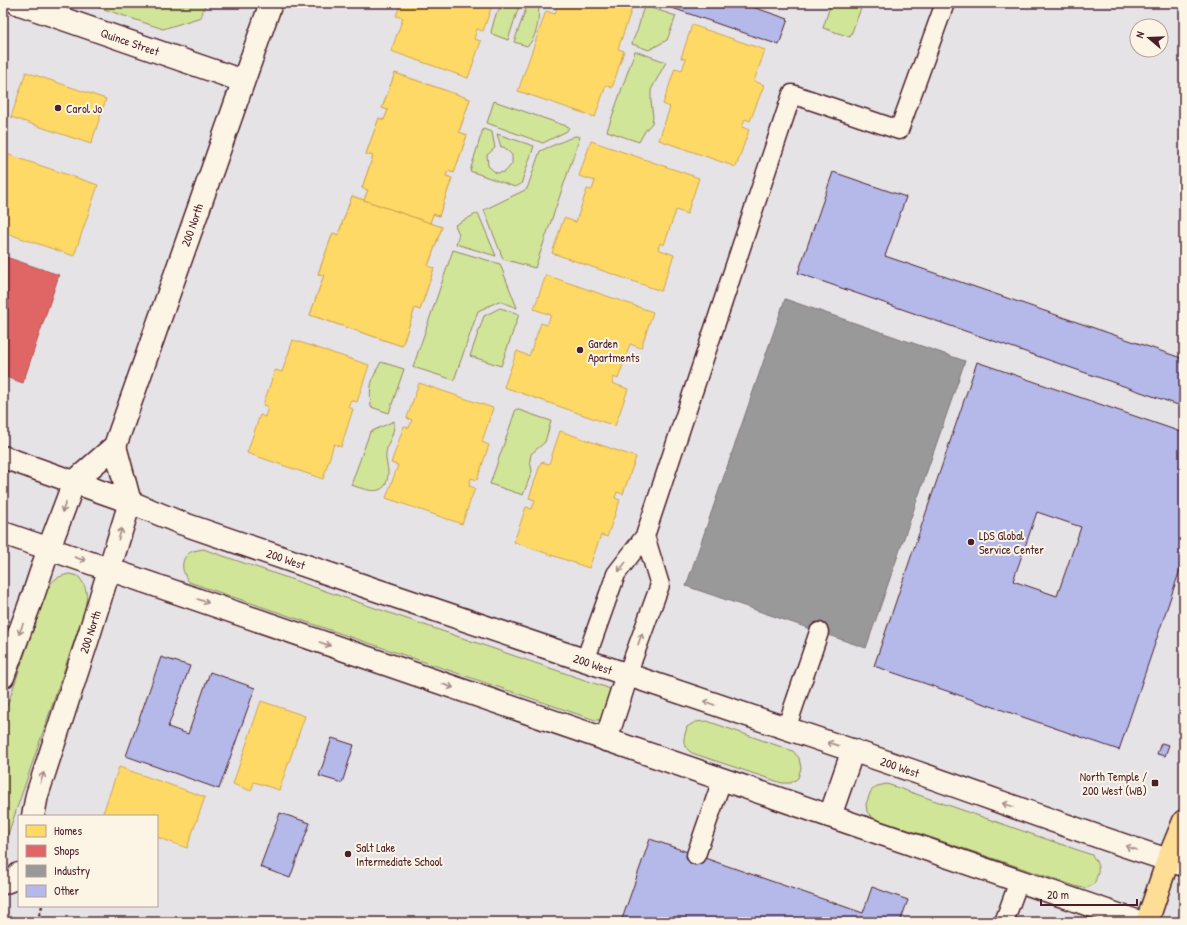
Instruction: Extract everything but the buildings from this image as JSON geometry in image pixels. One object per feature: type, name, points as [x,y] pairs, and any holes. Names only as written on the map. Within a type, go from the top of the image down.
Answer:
[{"type":"main road","points":[[1147,922],[1176,863],[1184,821]]},
{"type":"street","name":"Quince Street","points":[[17,3],[243,80]]},
{"type":"street","name":"200 North","points":[[3,677],[74,482],[115,446],[271,3]]},
{"type":"street","points":[[115,446],[130,502]]},
{"type":"street","name":"200 West","points":[[3,457],[130,502],[182,523],[786,729],[853,750],[1176,863]]},
{"type":"street","name":"200 North","points":[[33,815],[37,794],[110,569],[130,502]]},
{"type":"street","points":[[3,533],[1139,922]]},
{"type":"street","points":[[606,740],[627,675]]},
{"type":"street","points":[[830,816],[853,750]]},
{"type":"street","points":[[3,883],[16,878],[18,875]]},
{"type":"lane","points":[[585,661],[616,574],[645,536],[792,94],[899,130],[945,3]]},
{"type":"lane","points":[[627,675],[660,585],[645,536]]},
{"type":"lane","points":[[786,729],[819,632]]},
{"type":"lane","points":[[696,856],[722,780]]},
{"type":"lane","points":[[1004,922],[1019,881]]},
{"type":"path","points":[[37,922],[42,907]]},
{"type":"green space","points":[[86,3],[206,3],[201,17],[163,29]]},
{"type":"green space","points":[[504,3],[520,3],[508,40],[492,34],[491,32],[496,14]]},
{"type":"green space","points":[[528,3],[542,3],[540,5],[536,32],[533,39],[527,46],[514,42]]},
{"type":"green space","points":[[831,3],[863,3],[850,37],[823,28]]},
{"type":"green space","points":[[645,6],[676,16],[667,40],[649,50],[632,44]]},
{"type":"green space","points":[[635,51],[666,62],[651,90],[652,123],[645,131],[639,142],[607,131]]},
{"type":"green space","points":[[494,101],[569,127],[567,131],[543,143],[487,123]]},
{"type":"green space","points":[[483,129],[492,132],[495,148],[487,155],[488,166],[496,173],[505,172],[512,164],[512,155],[504,147],[501,147],[497,134],[534,146],[521,184],[515,187],[470,171]]},
{"type":"green space","points":[[575,136],[580,137],[535,268],[503,259],[484,210],[527,189],[540,151]]},
{"type":"green space","points":[[478,213],[496,256],[456,244],[459,234],[455,225]]},
{"type":"green space","points":[[453,250],[500,264],[517,308],[499,301],[478,311],[454,380],[413,367]]},
{"type":"green space","points":[[500,308],[519,314],[501,366],[470,356],[484,316]]},
{"type":"green space","points":[[381,362],[404,369],[389,413],[371,407],[370,394],[372,383]]},
{"type":"green space","points":[[516,409],[551,421],[545,442],[531,454],[530,460],[532,471],[523,495],[490,484]]},
{"type":"green space","points":[[394,421],[393,431],[386,454],[388,472],[387,481],[384,486],[381,489],[370,490],[351,485],[370,432]]},
{"type":"green space","points":[[203,549],[608,688],[613,693],[603,720],[595,720],[189,582],[184,574],[183,561],[188,554],[193,551]]},
{"type":"green space","points":[[69,574],[78,576],[84,584],[86,601],[84,612],[3,849],[3,718],[46,592],[55,579]]},
{"type":"green space","points":[[707,721],[793,751],[799,758],[801,768],[798,778],[791,783],[782,783],[692,753],[684,744],[687,727],[695,722]]},
{"type":"green space","points":[[887,784],[1092,855],[1098,866],[1094,884],[1086,888],[1078,887],[873,818],[867,812],[866,804],[871,791],[877,786]]},
{"type":"place","name":"Carol Jo","points":[[58,108]]},
{"type":"place","name":"Garden Apartments","points":[[580,350]]},
{"type":"place","name":"LDS Global Service Center","points":[[971,542]]},
{"type":"place","name":"North Temple / 200 West (WB)","points":[[1155,783]]},
{"type":"place","name":"Salt Lake Intermediate School","points":[[348,854]]}]
